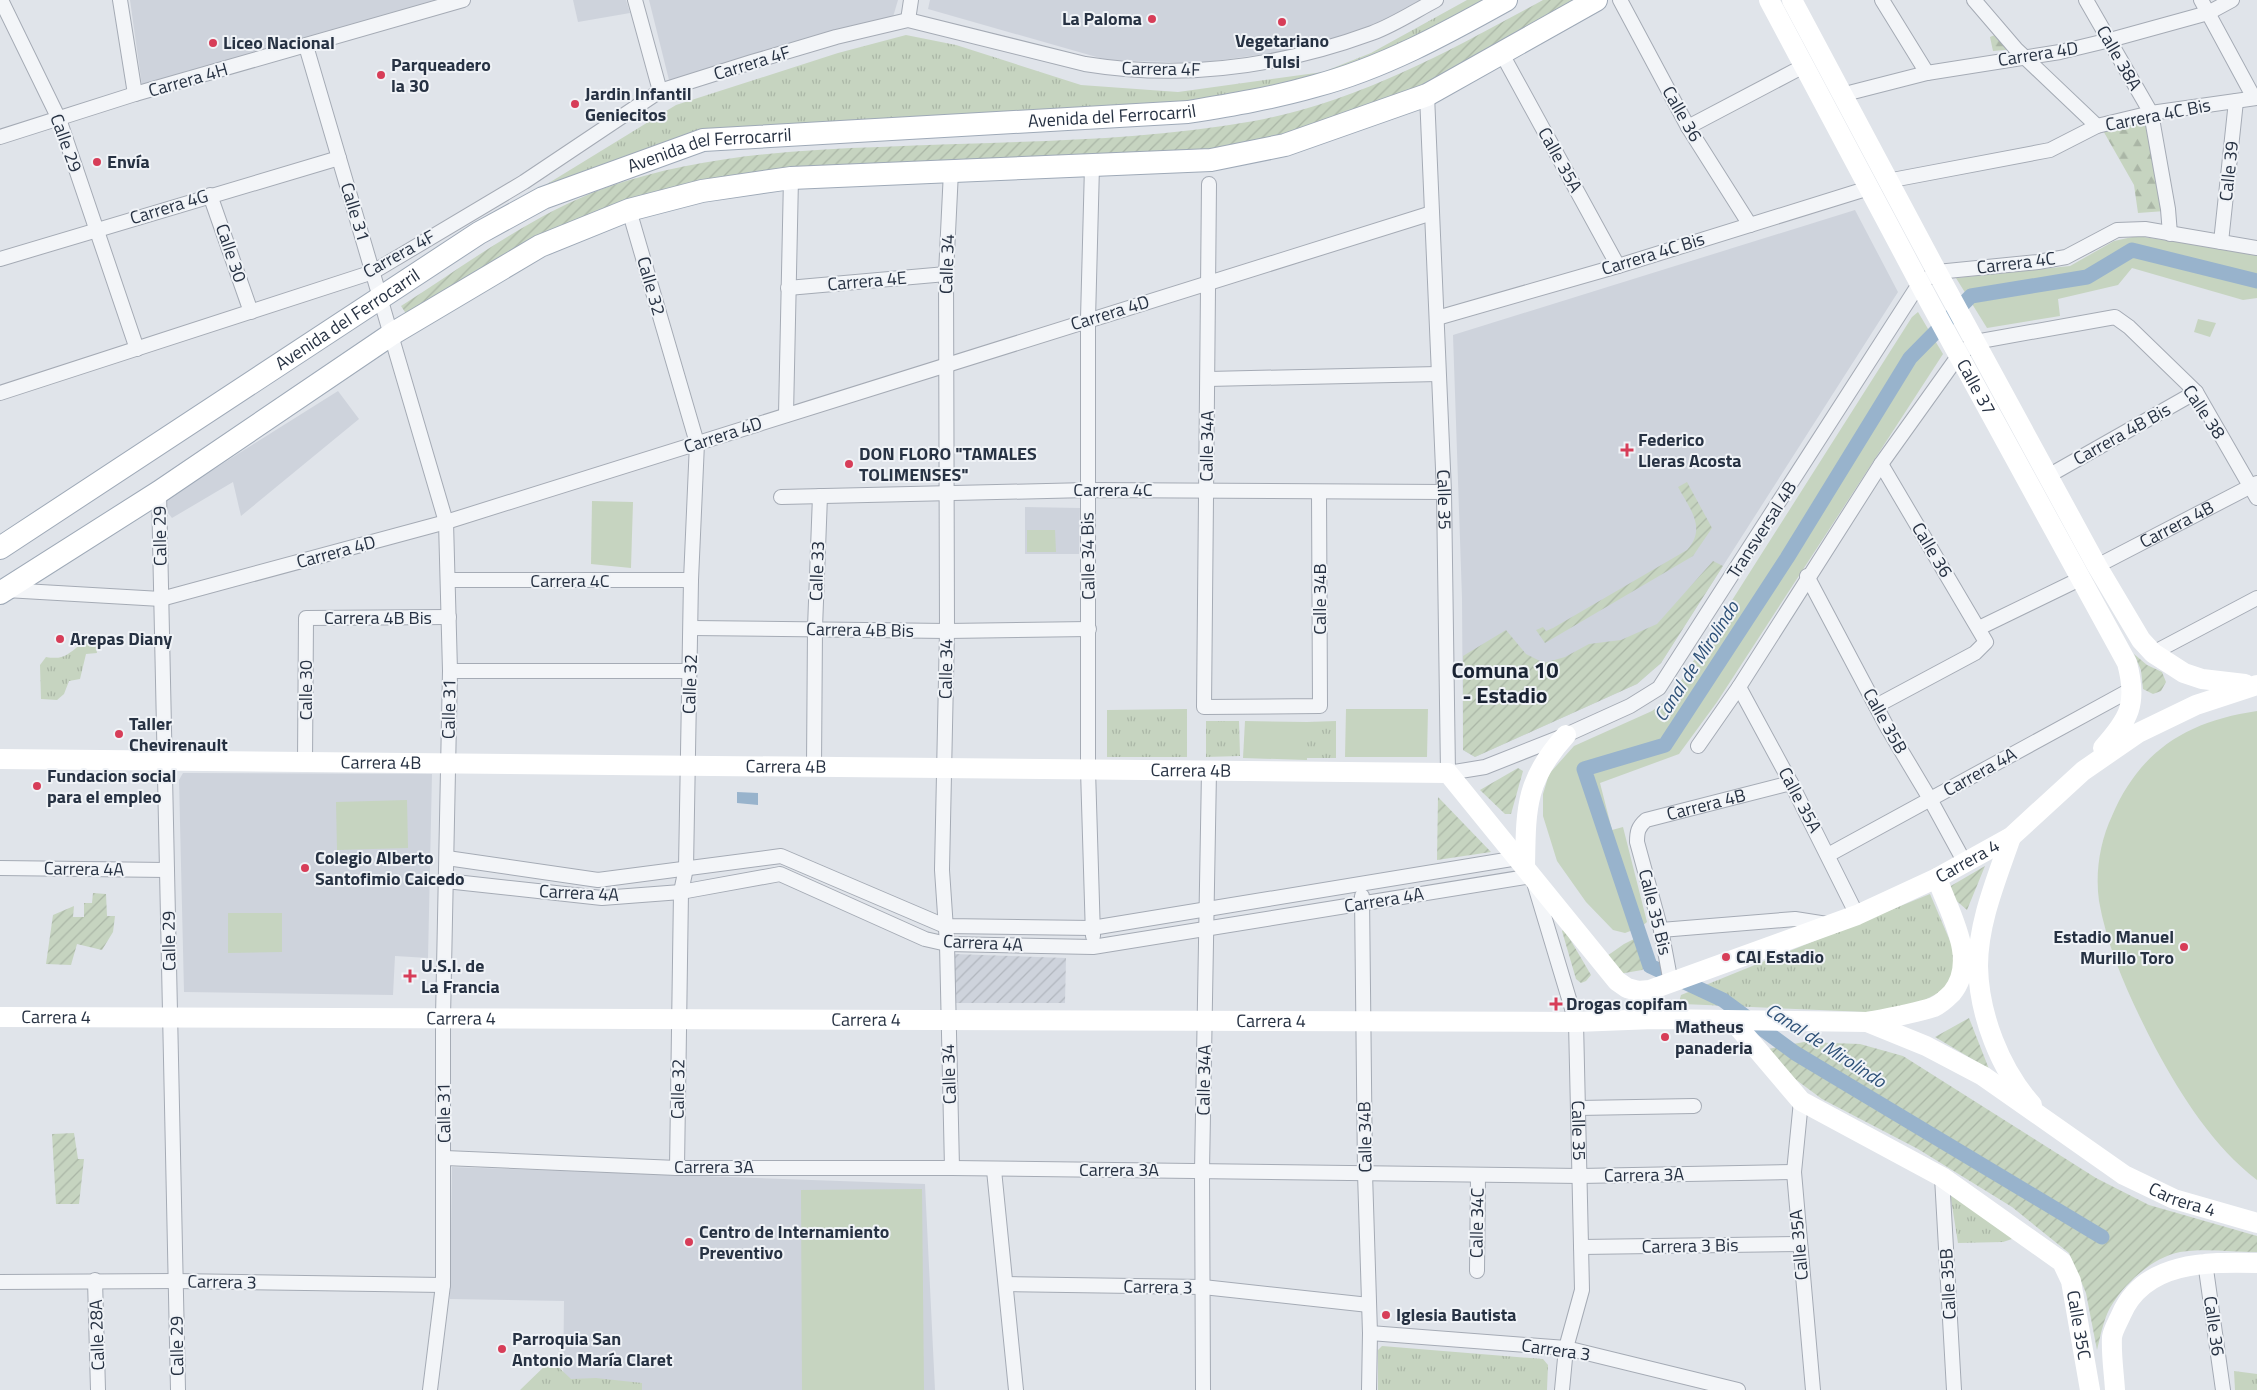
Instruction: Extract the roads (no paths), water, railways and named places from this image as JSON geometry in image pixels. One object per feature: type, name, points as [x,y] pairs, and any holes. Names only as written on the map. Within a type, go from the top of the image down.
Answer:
[{"type":"main road","name":"Avenida del Ferrocarril","points":[[0,547],[479,233],[543,198],[702,140],[1169,113],[1259,100],[1317,86],[1383,62],[1453,30],[1506,0]]},
{"type":"main road","points":[[2,592],[158,492],[392,334],[540,246],[629,210],[702,190],[791,178],[1210,160],[1286,145],[1427,95],[1596,0]]},
{"type":"main road","name":"Calle 37","points":[[1769,0],[1802,67],[1941,280],[2130,625],[2141,640],[2168,664],[2202,680],[2256,685]]},
{"type":"main road","name":"Calle 37","points":[[1792,0],[1840,95],[1919,284],[2080,579],[2122,651],[2129,670],[2132,689],[2124,724],[2083,771]]},
{"type":"main road","name":"Carrera 4","points":[[1650,990],[1857,915],[1936,878],[2011,837],[2083,771],[2117,746],[2168,718],[2225,694],[2256,685]]},
{"type":"main road","points":[[1525,867],[1527,806],[1534,780],[1548,755],[1566,735]]},
{"type":"main road","name":"Carrera 4B","points":[[0,759],[1448,774]]},
{"type":"main road","name":"Calle 35","points":[[1448,774],[1617,982],[1632,990],[1650,990]]},
{"type":"main road","points":[[2011,837],[1991,894],[1983,929],[1978,965],[1982,998],[1997,1048],[2012,1077],[2030,1103],[2053,1126]]},
{"type":"main road","points":[[1866,1022],[1936,1006],[1956,988],[1961,977],[1964,961],[1962,944],[1936,878]]},
{"type":"main road","points":[[1650,990],[1643,997],[1641,1006],[1646,1014],[1654,1019]]},
{"type":"main road","name":"Carrera 4","points":[[0,1017],[1576,1022],[1654,1019],[1866,1022],[1926,1046],[1982,1076],[2124,1176],[2166,1195],[2211,1211],[2257,1223]]},
{"type":"main road","points":[[1740,1021],[1801,1101],[1942,1177]]},
{"type":"main road","name":"Calle 35C","points":[[1942,1177],[2062,1262],[2071,1281],[2090,1390]]},
{"type":"main road","points":[[2205,1262],[2257,1263]]},
{"type":"main road","name":"Calle 35C","points":[[2115,1390],[2112,1335],[2124,1307],[2140,1288],[2167,1270],[2205,1262]]},
{"type":"street","points":[[120,0],[135,94]]},
{"type":"street","name":"Carrera 4H","points":[[0,136],[135,94],[463,0]]},
{"type":"street","points":[[636,0],[660,91]]},
{"type":"street","points":[[908,20],[911,0]]},
{"type":"street","name":"Carrera 4F","points":[[0,392],[373,272],[524,182],[660,91],[836,37],[908,20],[1085,64],[1114,68],[1187,72],[1250,65],[1321,50],[1374,32],[1436,0]]},
{"type":"street","name":"Calle 36","points":[[1620,0],[1688,127],[1750,225]]},
{"type":"street","points":[[1882,0],[1927,73]]},
{"type":"street","points":[[1974,0],[2016,49],[2097,126]]},
{"type":"street","name":"Calle 38A","points":[[2086,0],[2151,113],[2167,200],[2170,234]]},
{"type":"street","points":[[2201,0],[2255,98]]},
{"type":"street","name":"Carrera 4D","points":[[1840,95],[1927,73],[2025,56],[2060,52],[2110,40],[2208,13],[2232,0]]},
{"type":"street","name":"Calle 29","points":[[2,6],[59,119],[137,349]]},
{"type":"street","name":"Calle 31","points":[[306,46],[446,522],[450,671],[443,1018],[445,1158],[443,1285],[430,1390]]},
{"type":"street","name":"Calle 35A","points":[[1502,54],[1618,266]]},
{"type":"street","points":[[1688,127],[1802,67]]},
{"type":"street","name":"Calle 35","points":[[1427,95],[1444,492],[1448,774]]},
{"type":"street","name":"Carrera 4C Bis","points":[[1437,318],[1618,266],[1878,184],[2050,150],[2097,126],[2151,113],[2255,98]]},
{"type":"street","name":"Calle 39","points":[[2222,242],[2236,101]]},
{"type":"street","name":"Carrera 4G","points":[[0,259],[339,158]]},
{"type":"street","name":"Calle 34 Bis","points":[[1092,166],[1088,320],[1088,770],[1093,947]]},
{"type":"street","name":"Calle 34","points":[[952,171],[946,274],[948,493],[942,870],[946,944],[952,1168]]},
{"type":"street","points":[[786,414],[791,178]]},
{"type":"street","name":"Calle 34A","points":[[1209,184],[1206,282],[1208,379],[1204,707],[1320,706]]},
{"type":"street","name":"Calle 30","points":[[210,195],[251,312]]},
{"type":"street","name":"Calle 32","points":[[629,210],[697,443],[691,580],[692,628],[686,868],[681,892],[677,1168]]},
{"type":"street","name":"Carrera 4D","points":[[2,592],[161,599],[446,522],[1206,282],[1432,213]]},
{"type":"street","name":"Carrera 4C","points":[[1919,284],[2066,257],[2117,230],[2144,229],[2257,248]]},
{"type":"street","name":"Carrera 4E","points":[[788,288],[946,274]]},
{"type":"street","name":"Transversal 4B","points":[[1566,735],[1630,706],[1660,688],[1919,284]]},
{"type":"street","name":"Calle 38","points":[[1972,337],[2115,316],[2129,327],[2196,392],[2255,489]]},
{"type":"street","points":[[1698,746],[1739,687],[1807,576],[1956,351],[1972,337]]},
{"type":"street","points":[[1208,379],[1438,374]]},
{"type":"street","name":"Carrera 4B Bis","points":[[2048,476],[2196,392]]},
{"type":"street","name":"Calle 36","points":[[1881,464],[1982,632]]},
{"type":"street","name":"Carrera 4B","points":[[2096,566],[2255,489]]},
{"type":"street","name":"Carrera 4C","points":[[781,497],[1088,490],[1444,492]]},
{"type":"street","name":"Calle 29","points":[[158,492],[178,1390]]},
{"type":"street","name":"Calle 34B","points":[[1319,492],[1320,706]]},
{"type":"street","name":"Calle 33","points":[[814,767],[815,628],[820,496]]},
{"type":"street","name":"Calle 35B","points":[[1807,576],[1876,706],[1965,863]]},
{"type":"street","points":[[1876,706],[1976,653],[1986,642],[1982,632],[2080,579]]},
{"type":"street","name":"Carrera 4C","points":[[449,580],[691,580]]},
{"type":"street","points":[[2154,653],[2257,598]]},
{"type":"street","name":"Carrera 4B Bis","points":[[306,618],[450,617]]},
{"type":"street","name":"Calle 30","points":[[306,618],[306,762]]},
{"type":"street","name":"Carrera 4B Bis","points":[[692,628],[815,628],[947,632],[1089,629]]},
{"type":"street","points":[[450,671],[690,671]]},
{"type":"street","name":"Calle 35A","points":[[1739,687],[1828,855],[1857,915]]},
{"type":"street","name":"Carrera 4A","points":[[1828,855],[2132,689]]},
{"type":"street","name":"Carrera 4B","points":[[1448,774],[1485,767],[1566,735]]},
{"type":"street","name":"Calle 34A","points":[[1203,1390],[1202,1171],[1209,771]]},
{"type":"street","name":"Carrera 4B","points":[[1637,842],[1637,832],[1646,820],[1791,784]]},
{"type":"street","name":"Calle 35 Bis","points":[[1637,842],[1673,982]]},
{"type":"street","name":"Carrera 4A","points":[[447,858],[598,880],[782,856],[945,926],[1092,928],[1362,883],[1525,867]]},
{"type":"street","name":"Calle 35","points":[[1525,867],[1576,1022],[1582,1290],[1566,1348],[1562,1390]]},
{"type":"street","name":"Carrera 4A","points":[[446,881],[602,898],[681,892],[780,874],[925,939],[946,944],[1093,947],[1362,903],[1525,867]]},
{"type":"street","name":"Carrera 4A","points":[[0,868],[167,870]]},
{"type":"street","name":"Calle 34B","points":[[1362,883],[1370,1333],[1369,1390]]},
{"type":"street","points":[[1661,930],[1795,919],[1829,925]]},
{"type":"street","name":"Calle 35A","points":[[1801,1101],[1794,1172],[1798,1244],[1813,1390]]},
{"type":"street","points":[[1578,1108],[1694,1106]]},
{"type":"street","name":"Carrera 3A","points":[[445,1158],[677,1168],[952,1168],[1580,1176],[1794,1172]]},
{"type":"street","points":[[994,1170],[1016,1390]]},
{"type":"street","name":"Calle 34C","points":[[1476,1271],[1478,1175]]},
{"type":"street","name":"Calle 35B","points":[[1942,1177],[1954,1390]]},
{"type":"street","name":"Carrera 3 Bis","points":[[1582,1247],[1798,1244]]},
{"type":"street","name":"Calle 36","points":[[2205,1262],[2223,1390]]},
{"type":"street","name":"Carrera 3","points":[[0,1282],[95,1280],[443,1285]]},
{"type":"street","name":"Calle 28A","points":[[95,1280],[98,1390]]},
{"type":"street","name":"Carrera 3","points":[[1006,1284],[1203,1288],[1369,1305]]},
{"type":"street","name":"Carrera 3","points":[[1370,1333],[1566,1348],[1738,1390]]},
{"type":"water","points":[[737,792],[758,793],[758,805],[737,803]]},
{"type":"waterway","name":"Canal de Mirolindo","points":[[2102,1237],[1795,1053],[1723,1000],[1650,966],[1584,769],[1665,745],[1787,558],[1910,358],[1971,296],[2087,277],[2132,250],[2257,281]]},
{"type":"place","name":"La Paloma","points":[[1152,19]]},
{"type":"place","name":"Vegetariano Tulsi","points":[[1282,22]]},
{"type":"place","name":"Liceo Nacional","points":[[213,43]]},
{"type":"place","name":"Parqueadero la 30","points":[[381,75]]},
{"type":"place","name":"Jardin Infantil Geniecitos","points":[[575,104]]},
{"type":"place","name":"Envía","points":[[97,162]]},
{"type":"place","name":"Federico Lleras Acosta","points":[[1627,450]]},
{"type":"place","name":"DON FLORO \"TAMALES TOLIMENSES\"","points":[[849,464]]},
{"type":"place","name":"Arepas Diany","points":[[60,639]]},
{"type":"place","name":"Taller Chevirenault","points":[[119,734]]},
{"type":"place","name":"Fundacion social para el empleo","points":[[37,786]]},
{"type":"place","name":"Colegio Alberto Santofimio Caicedo","points":[[305,868]]},
{"type":"place","name":"Estadio Manuel Murillo Toro","points":[[2184,947]]},
{"type":"place","name":"CAI Estadio","points":[[1726,957]]},
{"type":"place","name":"U.S.I. de La Francia","points":[[410,976]]},
{"type":"place","name":"Drogas copifam","points":[[1556,1004]]},
{"type":"place","name":"Matheus panaderia","points":[[1665,1037]]},
{"type":"place","name":"Centro de Internamiento Preventivo","points":[[689,1242]]},
{"type":"place","name":"Iglesia Bautista","points":[[1386,1315]]},
{"type":"place","name":"Parroquia San Antonio María Claret","points":[[502,1349]]},
{"type":"district","name":"Comuna 10 - Estadio","points":[[1505,682]]}]
